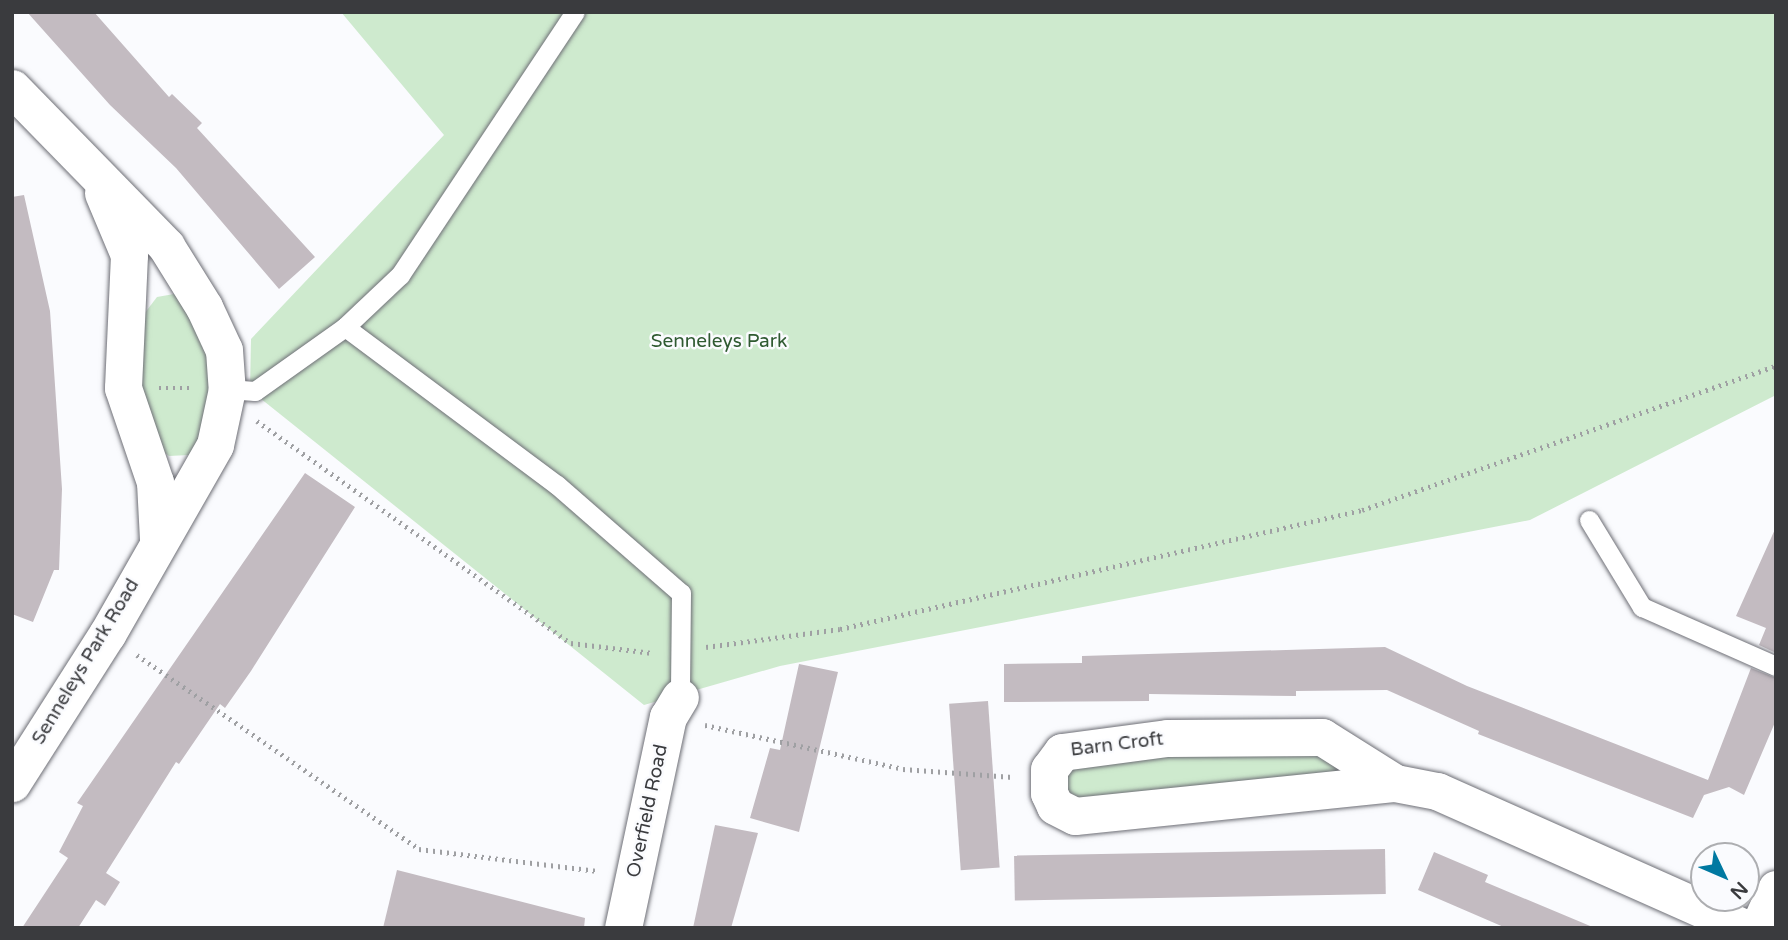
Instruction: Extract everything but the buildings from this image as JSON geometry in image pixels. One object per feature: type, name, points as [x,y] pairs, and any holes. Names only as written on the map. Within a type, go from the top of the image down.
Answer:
[{"type":"street","name":"Senneleys Park Road","points":[[12,88],[173,256],[224,350],[227,388],[215,445],[158,539],[107,634],[12,783]]},
{"type":"street","name":"Senneleys Park Road","points":[[97,179],[129,255],[123,388],[155,482],[158,539]]},
{"type":"street","name":"Overfield Road","points":[[623,928],[674,707]]},
{"type":"street","name":"Barn Croft","points":[[1395,783],[1322,737],[1167,738],[1062,752],[1049,769],[1049,793],[1055,806],[1075,817],[1395,783],[1437,791],[1744,928]]},
{"type":"street","points":[[1758,928],[1776,889]]},
{"type":"lane","points":[[227,388],[255,391],[345,327],[400,275],[575,12]]},
{"type":"lane","points":[[345,327],[557,485],[681,593],[680,651],[674,707]]},
{"type":"lane","points":[[1589,520],[1642,607],[1776,666]]},
{"type":"path","points":[[123,388],[227,388],[256,421],[571,643],[648,654],[840,629],[1362,510],[1776,366]]},
{"type":"path","points":[[107,634],[419,849],[634,876]]},
{"type":"path","points":[[674,707],[903,769],[1016,778],[1049,793]]},
{"type":"green space","name":"Senneleys Park","points":[[341,12],[1776,12],[1776,395],[1530,520],[780,666],[644,705],[250,390],[251,339],[444,135]]},
{"type":"green space","points":[[174,294],[191,307],[213,350],[220,404],[189,455],[169,456],[151,442],[139,371],[141,318],[157,297]]},
{"type":"green space","points":[[1318,745],[1378,781],[1059,801],[1067,754]]}]
